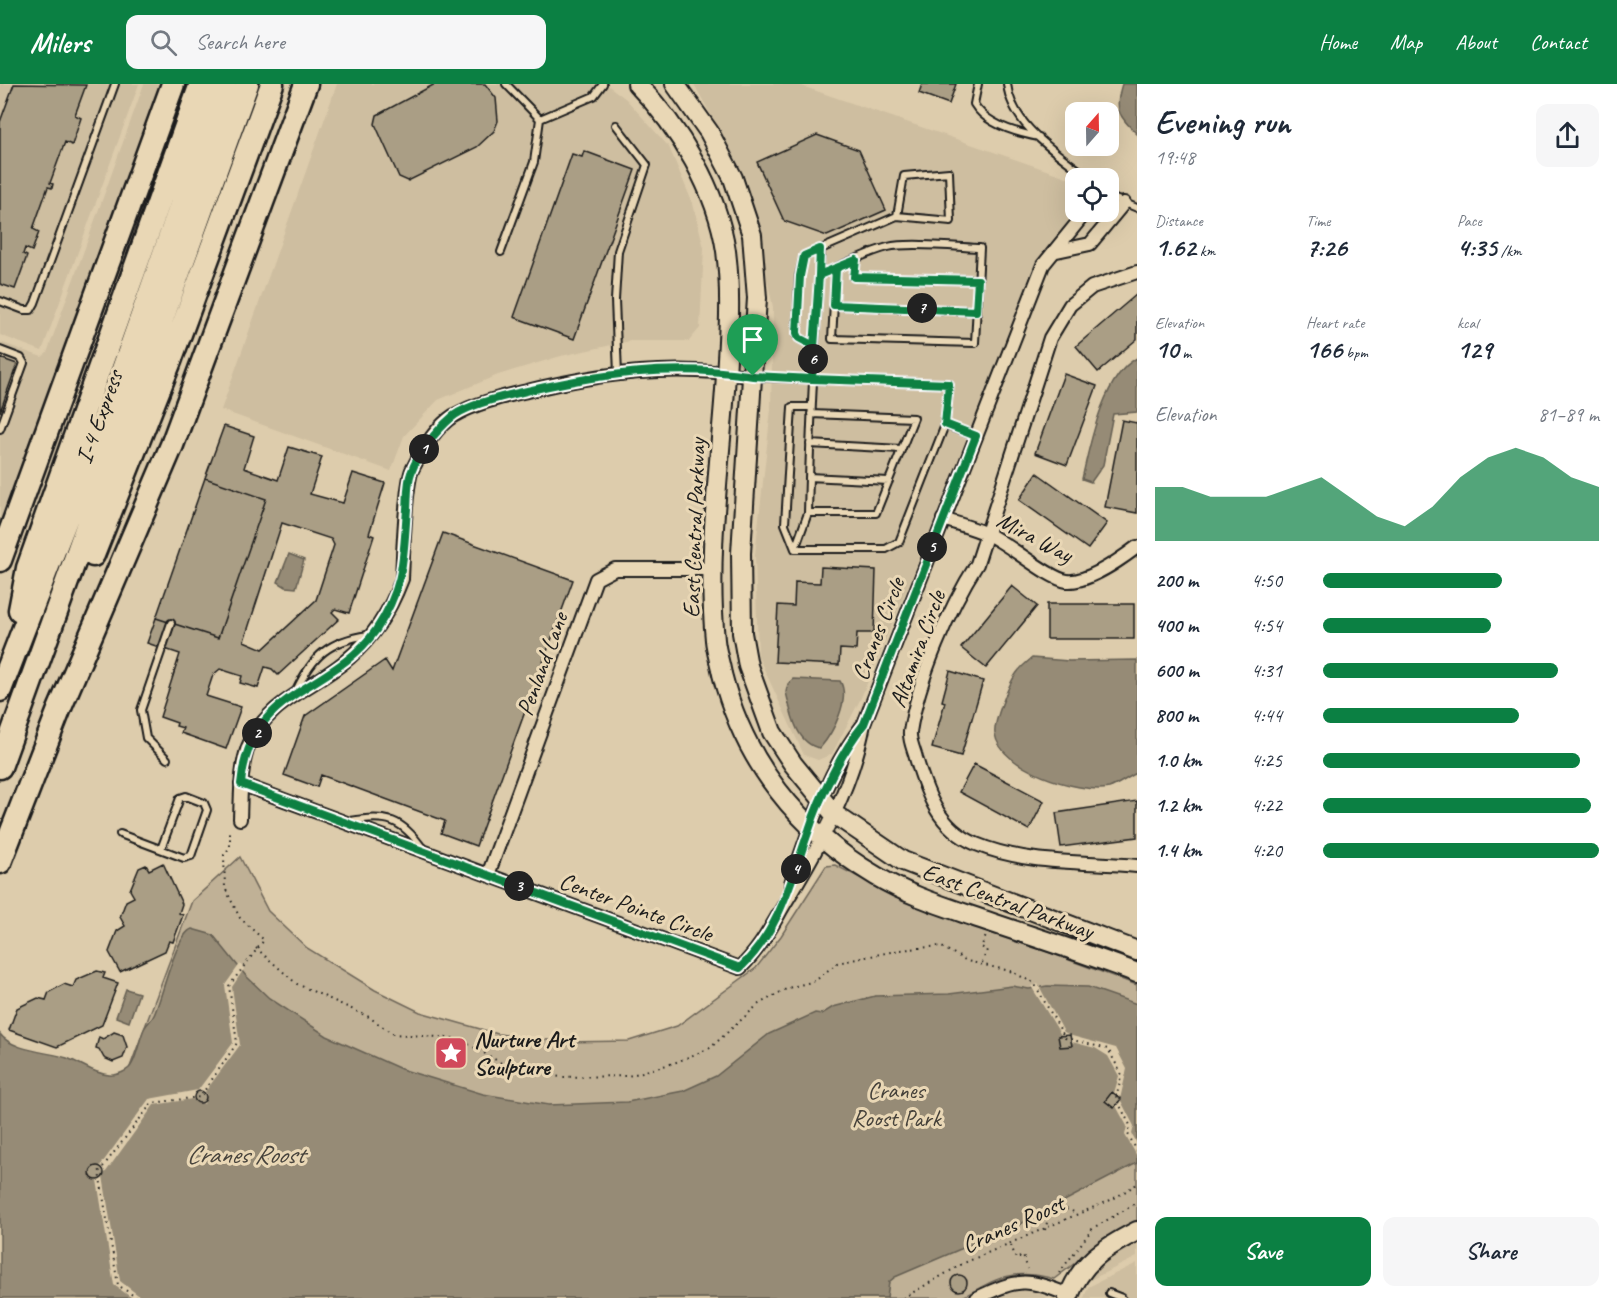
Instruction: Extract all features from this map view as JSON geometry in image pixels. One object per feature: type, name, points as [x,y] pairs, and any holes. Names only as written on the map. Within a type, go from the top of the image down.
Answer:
[{"type":"highway","points":[[0,560],[173,84]]},
{"type":"highway","points":[[11,659],[28,568],[201,84]]},
{"type":"highway","name":"I-4 Express","points":[[0,690],[110,406],[224,84]]},
{"type":"highway","name":"I-4 Express","points":[[0,767],[247,84]]},
{"type":"highway","points":[[29,692],[51,658],[133,459],[272,84]]},
{"type":"highway","points":[[0,862],[59,710],[172,446],[306,84]]},
{"type":"main road","name":"East Central Parkway","points":[[637,84],[653,101],[684,146],[708,192],[725,248],[731,309],[713,569],[715,642],[731,711],[749,747],[776,790],[810,826],[823,839],[876,876],[929,901],[1136,969]]},
{"type":"main road","name":"East Central Parkway","points":[[675,84],[709,132],[733,178],[752,235],[757,298],[741,553],[742,633],[748,666],[772,732],[793,764],[828,807],[903,861],[957,884],[1137,951]]},
{"type":"main road","points":[[1068,1297],[1085,1264],[1115,1242],[1137,1232]]},
{"type":"street","name":"Cranes Circle","points":[[810,826],[828,807],[860,748],[864,724],[1043,265],[1057,251],[1079,222]]},
{"type":"street","points":[[1057,251],[1090,244],[1102,222]]},
{"type":"street","name":"Altamira Circle","points":[[1137,272],[1092,287],[1070,305],[1050,338],[988,534],[977,564],[958,594],[930,666],[910,735],[926,791],[939,816],[974,844],[1030,860],[1137,866]]},
{"type":"street","points":[[240,819],[241,784],[248,747],[272,710],[349,658],[372,634],[402,579],[411,473],[425,447],[452,417],[493,399],[563,382],[645,370],[726,372],[753,376]]},
{"type":"street","name":"Mira Way","points":[[944,519],[988,534],[1050,573],[1067,581],[1089,576],[1118,561],[1137,547]]},
{"type":"street","name":"Penland Lane","points":[[488,875],[596,579],[615,569],[713,569]]},
{"type":"street","name":"Cranes Circle","points":[[823,839],[828,807],[851,740],[864,724]]},
{"type":"street","name":"Center Pointe Circle","points":[[241,784],[740,968],[772,930],[823,839]]},
{"type":"street","name":"Center Pointe Circle","points":[[784,905],[810,826]]},
{"type":"street","points":[[977,1298],[1001,1286],[1024,1281],[1038,1282],[1068,1297]]},
{"type":"lane","points":[[0,301],[24,310],[31,310],[35,303],[115,84]]},
{"type":"lane","points":[[506,84],[540,119]]},
{"type":"lane","points":[[540,119],[594,96],[603,84]]},
{"type":"lane","points":[[978,84],[974,104],[978,111],[1021,134],[1040,137]]},
{"type":"lane","points":[[1007,84],[1009,99],[1023,123],[1077,168]]},
{"type":"lane","points":[[501,252],[534,162],[540,119]]},
{"type":"lane","points":[[616,125],[647,165],[618,251],[615,300],[618,374]]},
{"type":"lane","points":[[814,346],[799,338],[797,333],[800,276],[804,256],[897,216],[951,221],[949,172],[904,176],[897,216]]},
{"type":"lane","points":[[1119,201],[1137,208]]},
{"type":"lane","points":[[819,275],[836,268],[889,247],[980,248],[975,343],[832,339],[836,268]]},
{"type":"lane","points":[[795,549],[808,513],[812,379],[820,249]]},
{"type":"lane","points":[[856,260],[854,277],[978,280]]},
{"type":"lane","points":[[834,305],[976,311]]},
{"type":"lane","points":[[0,350],[21,358],[24,363],[0,429]]},
{"type":"lane","points":[[753,376],[949,384],[945,424],[899,542],[886,549],[795,549]]},
{"type":"lane","points":[[795,549],[785,524],[792,407],[811,411],[914,418],[876,513],[808,513]]},
{"type":"lane","points":[[945,424],[976,436]]},
{"type":"lane","points":[[810,444],[902,450]]},
{"type":"lane","points":[[809,477],[889,481]]},
{"type":"lane","points":[[167,759],[146,738],[141,710],[171,623]]},
{"type":"lane","points":[[294,695],[307,668],[330,647],[346,638],[372,634]]},
{"type":"lane","points":[[120,834],[184,858],[191,856],[207,810],[204,803],[186,796],[180,798],[161,849]]},
{"type":"lane","points":[[344,822],[368,818],[388,819],[409,829],[425,852]]},
{"type":"lane","points":[[1109,1293],[1122,1298]]},
{"type":"path","points":[[136,1298],[118,1285],[99,1172],[152,1103],[200,1097],[237,1043],[229,986],[264,940],[240,918],[225,888],[224,855],[230,846],[230,831]]},
{"type":"path","points":[[982,964],[987,950],[981,947],[986,936]]},
{"type":"path","points":[[256,948],[297,984],[369,1017],[393,1034],[455,1039],[471,1045],[508,1067],[524,1072],[560,1077],[628,1076],[710,1048],[759,1004],[788,988],[815,981],[837,963],[900,950],[940,946],[967,961],[1016,974],[1034,983],[1065,1038],[1108,1049],[1122,1075],[1116,1098],[1130,1125],[1128,1134],[1137,1151]]},
{"type":"path","points":[[453,1046],[455,1039]]},
{"type":"path","points":[[453,1046],[457,1050],[458,1057],[452,1061],[447,1060],[444,1052],[453,1046]]},
{"type":"path","name":"Cranes Roost","points":[[903,1298],[964,1263],[1113,1199],[1137,1184]]},
{"type":"path","points":[[1059,1273],[1093,1228],[1137,1203]]},
{"type":"path","points":[[1045,1230],[1052,1204],[1077,1214]]},
{"type":"path","points":[[1010,1244],[1016,1258],[1023,1256],[1028,1269]]},
{"type":"shaded area","points":[[0,84],[139,84],[42,351],[0,335]]},
{"type":"shaded area","points":[[144,84],[163,84],[0,535],[0,342],[42,357],[47,353]]},
{"type":"shaded area","points":[[337,84],[606,84],[626,99],[669,147],[693,204],[704,248],[700,328],[689,341],[630,341],[561,356],[498,375],[438,400],[404,436],[391,471],[221,410]]},
{"type":"shaded area","points":[[694,84],[796,84],[1065,177],[1067,222],[1038,263],[940,510],[860,700],[832,754],[818,760],[804,755],[758,656],[755,555],[771,409],[773,307],[746,179]]},
{"type":"shaded area","points":[[1137,1239],[1137,1257],[1086,1282],[1079,1298],[1074,1298],[1090,1268]]},
{"type":"shaded area","points":[[1137,1263],[1137,1298],[1084,1298],[1088,1287]]},
{"type":"shaded area","points":[[1019,1288],[1032,1288],[1047,1298],[998,1298]]},
{"type":"green space","name":"Cranes Roost","points":[[240,857],[268,911],[307,948],[375,990],[420,1012],[498,1034],[564,1042],[629,1041],[677,1026],[756,968],[781,936],[826,866],[835,865],[894,895],[1137,985],[1137,1222],[1107,1239],[1054,1279],[1027,1275],[1006,1277],[995,1280],[961,1298],[78,1298],[130,1067],[192,901]]},
{"type":"water","points":[[1122,84],[1137,84],[1137,134],[1119,112],[1118,100]]},
{"type":"water","points":[[1137,358],[1137,412],[1113,414],[1103,465],[1091,482],[1082,479],[1094,430],[1107,395],[1125,367]]},
{"type":"water","points":[[289,554],[304,560],[296,588],[286,587],[278,582]]},
{"type":"water","points":[[1032,658],[1069,661],[1137,660],[1137,773],[1109,788],[1079,787],[1061,783],[1025,768],[1000,747],[995,729],[1002,704],[1016,674]]},
{"type":"water","points":[[793,679],[840,681],[843,688],[839,716],[820,748],[805,741],[796,726],[786,692],[788,684]]},
{"type":"water","name":"Cranes Roost","points":[[192,929],[213,935],[246,976],[269,998],[327,1036],[401,1069],[483,1094],[549,1105],[627,1102],[683,1091],[716,1076],[769,1034],[815,1013],[822,1014],[833,1007],[875,996],[949,994],[1012,986],[1029,989],[1047,986],[1088,987],[1137,1004],[1137,1163],[1003,1233],[998,1233],[895,1277],[889,1282],[887,1298],[0,1298],[0,1034],[13,1044],[67,1058],[98,1073],[112,1075],[125,1071],[132,1064],[144,1029],[154,1015],[180,942]]},
{"type":"water","points":[[126,989],[139,993],[129,1022],[116,1017]]},
{"type":"pier","points":[[240,964],[244,969],[232,987],[240,1045],[205,1092],[207,1094],[204,1104],[192,1099],[154,1105],[103,1176],[120,1281],[142,1298],[132,1298],[114,1285],[97,1180],[89,1171],[100,1166],[149,1099],[198,1090],[233,1043],[225,985]]},
{"type":"pier","points":[[1038,984],[1064,1032],[1116,1048],[1127,1069],[1120,1099],[1134,1126],[1132,1134],[1137,1143],[1137,1156],[1125,1135],[1127,1126],[1116,1106],[1114,1108],[1105,1101],[1112,1092],[1114,1093],[1119,1076],[1108,1056],[1095,1048],[1072,1042],[1072,1046],[1060,1047],[1058,1036],[1061,1035],[1031,986]]},
{"type":"building","points":[[14,84],[86,85],[75,115],[81,118],[72,145],[65,142],[50,183],[53,184],[52,188],[48,187],[33,229],[39,232],[32,251],[25,248],[23,254],[27,256],[15,289],[0,284],[0,122]]},
{"type":"building","points":[[435,84],[485,84],[496,98],[498,121],[494,131],[477,147],[408,181],[399,177],[375,124],[377,115]]},
{"type":"building","points":[[922,84],[956,84],[949,104],[919,93]]},
{"type":"building","points":[[817,135],[859,150],[886,210],[827,236],[784,221],[757,162]]},
{"type":"building","points":[[584,151],[635,170],[574,339],[514,317],[572,154],[582,157]]},
{"type":"building","points":[[1137,294],[1137,339],[1098,372],[1076,346]]},
{"type":"building","points":[[0,358],[17,364],[0,412]]},
{"type":"building","points":[[1064,374],[1097,386],[1067,465],[1035,453]]},
{"type":"building","points":[[1122,420],[1137,423],[1137,513],[1105,507]]},
{"type":"building","points":[[224,426],[254,436],[244,468],[278,480],[289,447],[322,457],[310,494],[343,503],[353,473],[385,483],[369,534],[374,536],[349,613],[335,609],[332,612],[339,619],[278,675],[272,669],[265,667],[258,688],[240,683],[242,676],[220,669],[213,675],[206,696],[241,707],[226,749],[181,733],[183,728],[176,726],[177,723],[160,717],[180,654],[147,643],[156,618],[218,638],[266,499],[205,478]],"holes":[[[282,523],[331,539],[334,545],[316,600],[263,649],[244,641]]]},
{"type":"building","points":[[1037,473],[1107,523],[1088,549],[1019,500]]},
{"type":"building","points":[[205,478],[266,499],[218,638],[156,618]]},
{"type":"building","points":[[443,533],[573,580],[476,846],[441,833],[445,821],[321,775],[317,787],[284,775],[305,716],[385,660],[392,671]]},
{"type":"building","points":[[821,567],[876,570],[874,633],[857,633],[856,650],[840,649],[839,665],[775,662],[778,605],[794,606],[795,582],[820,583]]},
{"type":"building","points":[[1012,586],[1037,606],[986,668],[961,648]]},
{"type":"building","points":[[1047,604],[1134,604],[1134,639],[1047,639]]},
{"type":"building","points":[[950,671],[983,681],[961,756],[932,748],[945,702],[942,701]]},
{"type":"building","points":[[974,764],[1044,801],[1029,830],[959,792]]},
{"type":"building","points":[[1137,801],[1137,837],[1061,847],[1056,813]]},
{"type":"building","points":[[163,863],[182,904],[179,913],[183,915],[173,942],[169,941],[165,951],[120,972],[109,952],[117,931],[125,926],[120,917],[126,901],[134,897],[130,890],[139,868],[146,865],[149,870]]},
{"type":"building","points":[[97,971],[105,973],[103,978],[118,983],[102,1025],[57,1047],[9,1030],[17,1008],[38,998],[46,1000],[49,992],[64,984],[73,987],[76,980]]},
{"type":"building","points":[[114,1032],[123,1035],[127,1047],[123,1058],[113,1062],[104,1058],[96,1048],[99,1037],[103,1039]]},
{"type":"building","points":[[1070,1035],[1072,1046],[1060,1047],[1058,1036]]},
{"type":"building","points":[[202,1091],[205,1092],[205,1102],[198,1103],[195,1102],[194,1095],[195,1092]]},
{"type":"building","points":[[1112,1092],[1121,1099],[1114,1108],[1105,1101]]},
{"type":"building","points":[[97,1166],[102,1168],[104,1173],[102,1178],[97,1180],[92,1178],[90,1173],[92,1168]]},
{"type":"building","points":[[956,1275],[962,1275],[967,1283],[965,1289],[956,1291],[951,1286],[951,1280]]},
{"type":"place","name":"Nurture Art Sculpture","points":[[451,1053]]},
{"type":"route","points":[[753,376],[726,372],[645,370],[563,382],[493,399],[452,417],[425,447],[411,473],[402,579],[375,630],[349,658],[272,710],[248,747],[241,784],[740,968],[772,930],[784,905],[810,826],[851,740],[864,724],[976,436],[945,424],[949,384],[812,379],[819,275],[836,268],[856,260],[854,277],[978,280],[976,311],[834,305],[836,268],[819,275],[820,249],[804,256],[800,276],[797,333],[799,338],[814,346],[812,379],[753,376]]},
{"type":"park label","name":"Cranes Roost Park","points":[[896,1104]]}]
